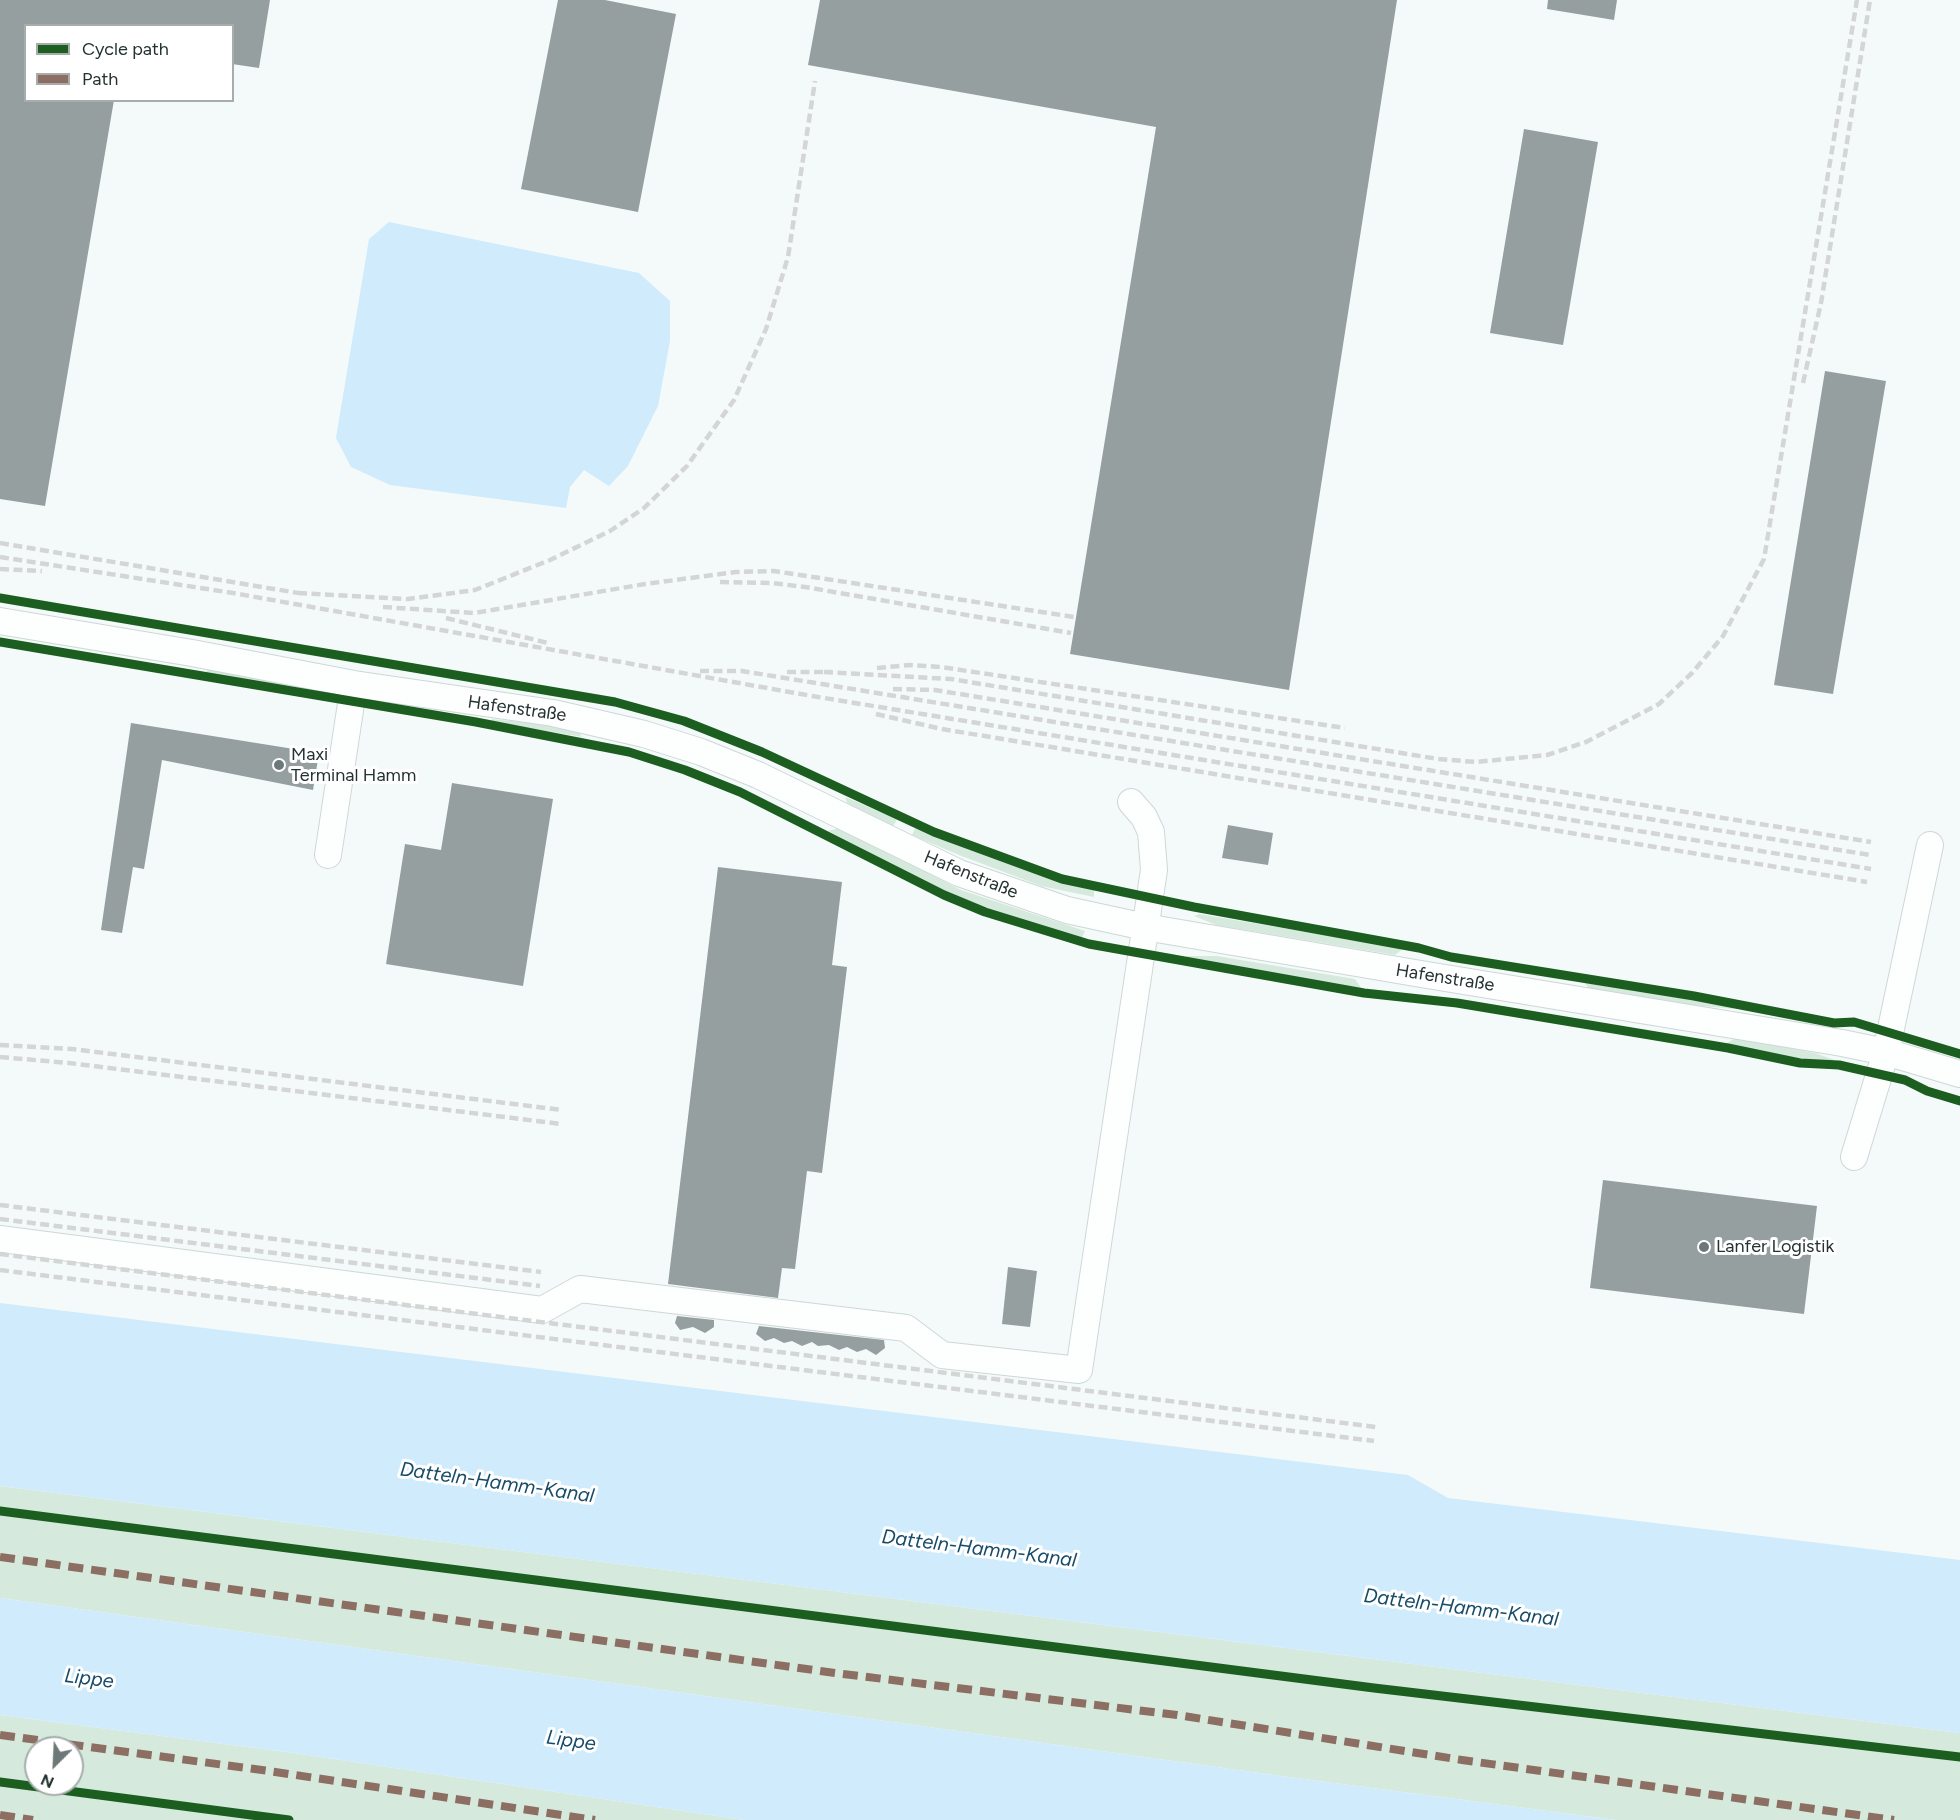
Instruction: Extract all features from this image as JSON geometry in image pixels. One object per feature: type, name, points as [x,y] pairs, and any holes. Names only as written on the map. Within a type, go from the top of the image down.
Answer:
[{"type":"street","name":"Hafenstraße","points":[[0,621],[192,653],[354,684],[553,713],[644,734],[701,752],[758,775],[888,840],[990,886],[1067,910],[1145,927],[1886,1052],[1960,1074]]},
{"type":"street","points":[[328,855],[354,684]]},
{"type":"street","points":[[0,1239],[542,1310],[580,1289],[906,1328],[942,1355],[1078,1370],[1152,890],[1154,848],[1151,832],[1144,817],[1131,802]]},
{"type":"street","points":[[1854,1157],[1886,1052],[1930,845]]},
{"type":"green space","points":[[213,667],[235,670],[301,690],[204,673]]},
{"type":"green space","points":[[492,719],[577,728],[582,737],[491,722]]},
{"type":"green space","points":[[845,797],[897,819],[893,827],[849,808]]},
{"type":"green space","points":[[840,828],[961,890],[1085,931],[1082,938],[1007,916],[958,898],[828,831]]},
{"type":"green space","points":[[915,828],[1044,877],[1094,890],[1094,897],[1041,886],[959,855],[912,835]]},
{"type":"green space","points":[[1199,914],[1404,948],[1395,955],[1216,925],[1194,916]]},
{"type":"green space","points":[[1186,956],[1217,956],[1355,979],[1362,989],[1187,958]]},
{"type":"green space","points":[[1584,982],[1734,1007],[1734,1009],[1662,1002],[1591,991]]},
{"type":"green space","points":[[1735,1038],[1815,1053],[1835,1060],[1806,1060],[1726,1044]]},
{"type":"green space","points":[[0,1486],[1960,1733],[1960,1820],[1616,1820],[1281,1776],[0,1598]]},
{"type":"green space","points":[[0,1715],[294,1753],[744,1820],[0,1820]]},
{"type":"water","points":[[389,222],[639,273],[670,301],[670,341],[658,406],[628,466],[609,486],[584,470],[570,487],[566,508],[390,485],[351,467],[336,438],[369,239]]},
{"type":"water","name":"Datteln-Hamm-Kanal","points":[[0,1303],[1408,1475],[1448,1498],[1960,1560],[1960,1733],[0,1486]]},
{"type":"water","name":"Lippe","points":[[0,1598],[1281,1776],[1616,1820],[744,1820],[294,1753],[0,1715]]},
{"type":"building","points":[[0,0],[270,0],[259,68],[234,64],[234,24],[24,24],[24,102],[114,102],[45,506],[0,499]]},
{"type":"building","points":[[558,0],[605,0],[676,14],[638,212],[521,189]]},
{"type":"building","points":[[820,0],[1397,0],[1289,690],[1070,654],[1156,127],[808,65]]},
{"type":"building","points":[[1548,0],[1617,0],[1614,20],[1547,9]]},
{"type":"building","points":[[1524,129],[1598,142],[1563,345],[1490,333]]},
{"type":"building","points":[[1825,371],[1886,381],[1833,694],[1774,685]]},
{"type":"building","points":[[131,723],[319,753],[313,790],[162,760],[144,869],[133,867],[122,933],[101,930]]},
{"type":"building","points":[[452,783],[553,799],[523,986],[386,964],[405,844],[441,850]]},
{"type":"building","points":[[1228,825],[1273,833],[1268,865],[1222,858]]},
{"type":"building","points":[[718,867],[842,882],[832,965],[847,967],[822,1173],[807,1171],[795,1269],[782,1268],[778,1298],[668,1284]]},
{"type":"building","name":"Lanfer Logistik","points":[[1603,1180],[1817,1206],[1804,1314],[1590,1288]]},
{"type":"building","points":[[1008,1267],[1037,1271],[1030,1327],[1002,1324]]},
{"type":"building","points":[[677,1316],[714,1320],[714,1327],[705,1333],[693,1327],[680,1330],[675,1323]]},
{"type":"building","points":[[759,1326],[884,1340],[885,1348],[876,1355],[866,1349],[857,1352],[847,1347],[839,1350],[829,1345],[818,1346],[812,1342],[802,1346],[792,1341],[784,1343],[774,1338],[765,1341],[756,1334]]},
{"type":"railway","points":[[824,672],[951,679],[1438,759],[1476,762],[1547,755],[1586,742],[1659,704],[1692,673],[1723,636],[1764,559],[1857,0]]},
{"type":"railway","points":[[1803,383],[1821,303],[1870,0]]},
{"type":"railway","points":[[298,593],[408,599],[475,590],[550,560],[610,531],[644,508],[687,466],[734,400],[766,329],[788,257],[815,81]]},
{"type":"railway","points":[[0,543],[304,594]]},
{"type":"railway","points":[[0,557],[233,593],[812,696],[1871,869]]},
{"type":"railway","points":[[0,569],[42,571]]},
{"type":"railway","points":[[383,607],[474,613],[645,584],[736,572],[774,571],[1074,617]]},
{"type":"railway","points":[[720,582],[772,583],[805,587],[1071,633]]},
{"type":"railway","points":[[446,618],[548,643]]},
{"type":"railway","points":[[877,668],[910,665],[941,667],[1345,728]]},
{"type":"railway","points":[[700,671],[742,671],[1870,855]]},
{"type":"railway","points":[[787,672],[832,672]]},
{"type":"railway","points":[[893,689],[935,690],[1871,842]]},
{"type":"railway","points":[[876,714],[942,729],[1867,882]]},
{"type":"railway","points":[[0,1045],[72,1049],[562,1110]]},
{"type":"railway","points":[[0,1057],[69,1063],[561,1124]]},
{"type":"railway","points":[[0,1205],[541,1272]]},
{"type":"railway","points":[[0,1219],[540,1286]]},
{"type":"railway","points":[[0,1254],[1376,1427]]},
{"type":"railway","points":[[0,1270],[1374,1441]]},
{"type":"marked path","points":[[0,1557],[835,1673],[1177,1715],[1462,1760],[1894,1820]]},
{"type":"marked path","points":[[0,1735],[262,1770],[595,1820]]},
{"type":"marked path","points":[[0,1815],[33,1820]]},
{"type":"cycle path","points":[[0,598],[615,702],[684,721],[762,752],[934,832],[1062,879],[1194,907],[1419,948],[1451,957],[1694,996],[1834,1023],[1854,1022],[1960,1054]]},
{"type":"cycle path","points":[[0,642],[476,722],[629,752],[685,770],[740,792],[944,895],[985,912],[1089,944],[1364,993],[1457,1003],[1728,1048],[1800,1063],[1839,1065],[1905,1080],[1927,1091],[1960,1101]]},
{"type":"cycle path","points":[[0,1511],[1374,1688],[1960,1757]]},
{"type":"cycle path","points":[[0,1782],[289,1820]]},
{"type":"place","name":"Maxi Terminal Hamm","points":[[279,765]]},
{"type":"place","name":"Lanfer Logistik","points":[[1704,1247]]}]
